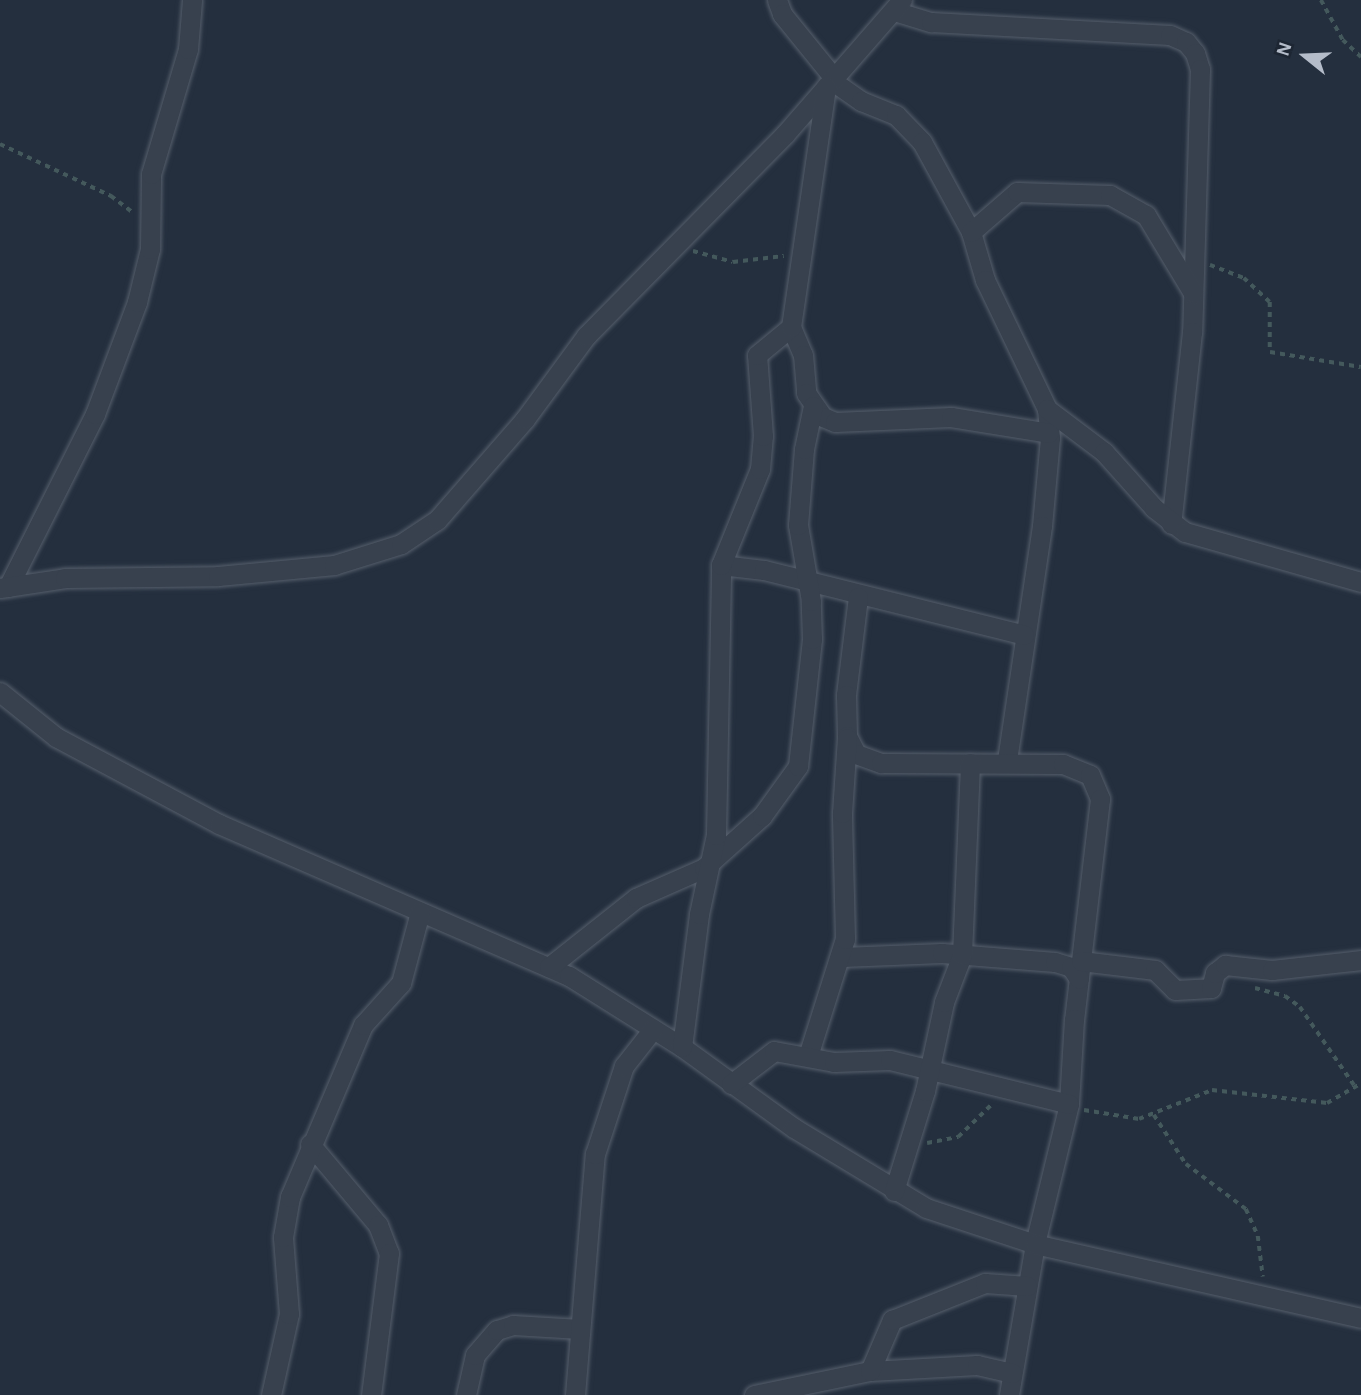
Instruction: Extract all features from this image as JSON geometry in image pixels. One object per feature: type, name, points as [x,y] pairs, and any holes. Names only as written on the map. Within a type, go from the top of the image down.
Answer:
[{"type":"street","points":[[4,588],[27,555],[110,377],[146,272],[151,174],[188,49],[192,0]]},
{"type":"street","points":[[777,0],[782,14],[830,82],[861,101],[896,115],[912,130],[937,166],[971,232],[985,279],[1046,409],[1049,433],[1042,526],[1007,760]]},
{"type":"street","points":[[4,588],[65,578],[282,573],[334,565],[401,544],[437,520],[465,491],[586,336],[678,244],[898,6],[932,22],[1170,35],[1186,41],[1200,69],[1193,293],[1171,524]]},
{"type":"street","points":[[830,82],[800,253],[791,327],[803,355],[804,384],[813,406],[835,422],[951,417],[1049,433]]},
{"type":"street","points":[[971,232],[1017,192],[1110,195],[1146,215],[1193,293]]},
{"type":"street","points":[[682,1047],[708,863],[716,835],[721,565],[760,469],[764,436],[757,355],[791,327]]},
{"type":"street","points":[[549,967],[636,898],[688,878],[708,863],[762,816],[798,766],[812,639],[798,525],[804,449],[813,406]]},
{"type":"street","points":[[1046,409],[1104,452],[1171,524],[1205,539],[1361,582]]},
{"type":"street","points":[[721,565],[807,582],[858,597],[1024,635]]},
{"type":"street","points":[[808,1056],[842,957],[847,919],[842,813],[847,736],[846,695],[858,597]]},
{"type":"street","points":[[0,692],[56,737],[219,824],[549,967],[682,1047],[731,1084],[894,1191],[985,1231],[1361,1318]]},
{"type":"street","points":[[847,736],[850,746],[866,761],[970,763],[1007,760],[1075,766],[1084,769],[1097,785],[1100,821],[1080,970],[1069,1104],[1035,1244],[1009,1395]]},
{"type":"street","points":[[894,1191],[903,1171],[908,1139],[930,1070],[944,1002],[962,955],[970,763]]},
{"type":"street","points":[[271,1395],[289,1314],[283,1237],[286,1219],[310,1144],[363,1025],[401,983],[419,912]]},
{"type":"street","points":[[842,957],[962,955],[1062,963],[1080,970],[1155,970],[1175,990],[1211,988],[1215,973],[1225,965],[1272,970],[1361,960]]},
{"type":"street","points":[[575,1395],[595,1154],[624,1066],[653,1029]]},
{"type":"street","points":[[731,1084],[774,1051],[847,1063],[890,1060],[1069,1104]]},
{"type":"street","points":[[310,1144],[378,1225],[389,1253],[371,1395]]},
{"type":"street","points":[[870,1371],[892,1320],[985,1283],[1027,1286]]},
{"type":"street","points":[[466,1395],[475,1355],[497,1330],[513,1325],[580,1329]]},
{"type":"street","points":[[754,1395],[870,1371],[977,1365],[1012,1373]]},
{"type":"path","points":[[1321,0],[1343,40],[1361,57]]},
{"type":"path","points":[[0,144],[111,196],[148,228]]},
{"type":"path","points":[[678,244],[733,262],[800,253]]},
{"type":"path","points":[[1194,257],[1244,278],[1270,302],[1270,352],[1361,367]]},
{"type":"path","points":[[1244,986],[1285,996],[1300,1007],[1354,1085]]},
{"type":"path","points":[[1069,1104],[1123,1118],[1154,1115],[1212,1090],[1327,1103],[1337,1101],[1354,1085],[1361,1083]]},
{"type":"path","points":[[908,1139],[925,1143],[958,1137],[976,1115],[1014,1089]]},
{"type":"path","points":[[1154,1115],[1185,1164],[1246,1209],[1258,1236],[1267,1296]]}]
